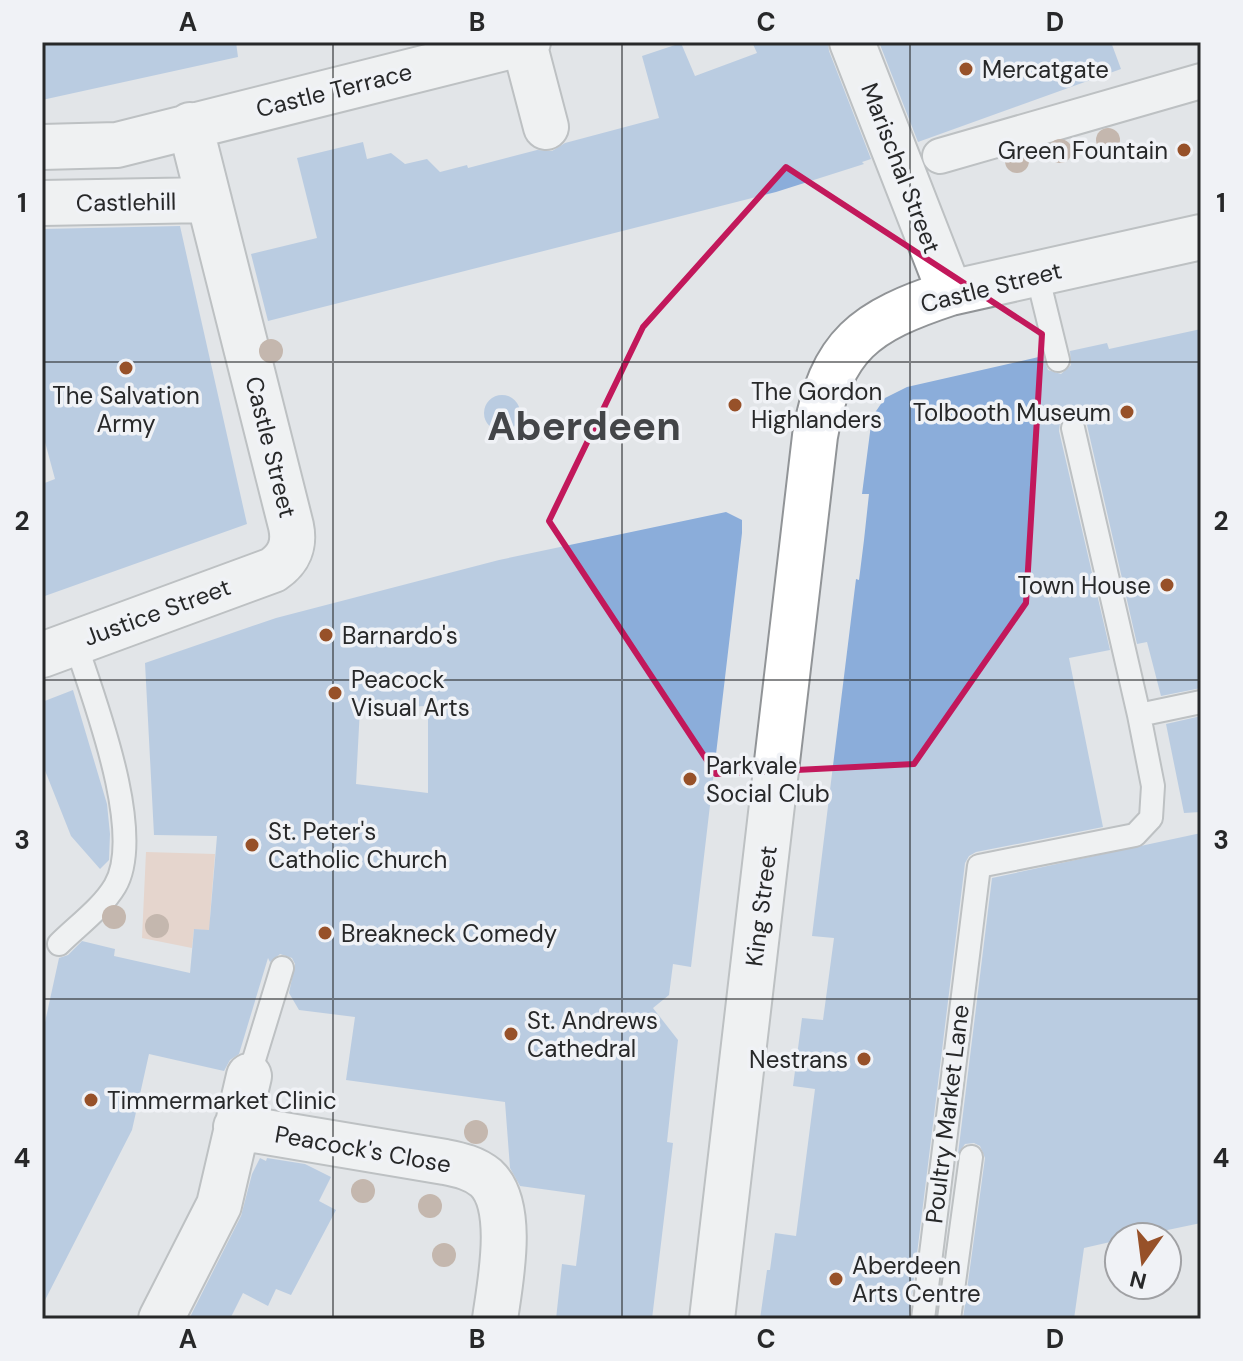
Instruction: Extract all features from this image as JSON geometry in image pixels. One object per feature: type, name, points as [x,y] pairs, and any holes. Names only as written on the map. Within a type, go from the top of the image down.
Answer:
[{"type":"street","name":"Castle Terrace","points":[[42,147],[117,145],[526,42],[546,127]]},
{"type":"street","name":"Marischal Street","points":[[852,42],[950,293]]},
{"type":"street","points":[[940,156],[1201,81]]},
{"type":"street","points":[[190,125],[209,200]]},
{"type":"street","name":"Castle Street","points":[[209,200],[293,535],[291,550],[273,570]]},
{"type":"street","name":"Castlehill","points":[[42,203],[209,200]]},
{"type":"street","name":"Castle Street","points":[[809,494],[821,408],[832,373],[843,355],[864,332],[888,317],[950,293],[1201,237]]},
{"type":"street","name":"King Street","points":[[712,1319],[809,494]]},
{"type":"street","name":"Justice Street","points":[[58,648],[273,570]]},
{"type":"street","points":[[161,1319],[219,1205],[249,1076]]},
{"type":"street","name":"Peacock's Close","points":[[236,1127],[445,1162],[485,1177],[495,1191],[501,1211],[503,1243],[495,1319]]},
{"type":"lane","points":[[1037,274],[1058,360]]},
{"type":"lane","points":[[1073,428],[1138,708],[1201,702]]},
{"type":"lane","points":[[58,648],[107,736],[117,776],[124,859],[114,887],[59,944]]},
{"type":"lane","name":"Poultry Market Lane","points":[[923,1319],[979,866],[1135,835],[1151,818],[1153,786],[1138,708]]},
{"type":"lane","points":[[249,1076],[282,968]]},
{"type":"lane","points":[[949,1319],[971,1157]]},
{"type":"highlighted area","points":[[786,167],[1042,334],[1026,603],[914,764],[716,774],[549,521],[643,327]]},
{"type":"shaded area","points":[[146,852],[215,854],[210,917],[214,931],[194,929],[192,948],[142,938]]},
{"type":"building","points":[[42,42],[236,42],[238,57],[42,100]]},
{"type":"building","points":[[752,42],[828,42],[871,159],[862,162],[864,164],[776,192],[268,321],[251,254],[317,238],[297,158],[363,142],[367,159],[391,153],[405,164],[427,159],[440,172],[537,150],[552,151],[565,143],[659,118],[642,56],[681,43],[695,76],[757,53]]},
{"type":"building","name":"Mercatgate","points":[[879,42],[1111,42],[1121,69],[918,142]]},
{"type":"building","points":[[180,226],[247,524],[42,597],[42,484],[55,479],[42,431],[42,229]]},
{"type":"building","points":[[1201,329],[1201,688],[1161,696],[1147,642],[1137,644],[1087,425],[1078,415],[1069,415],[1060,423],[1059,431],[1110,650],[1069,658],[1103,827],[976,852],[965,863],[909,1319],[760,1319],[775,1233],[796,1236],[815,1089],[793,1086],[802,1018],[823,1020],[834,938],[812,936],[856,579],[859,580],[864,540],[869,494],[862,494],[872,417],[885,398],[907,387],[1043,356],[1048,370],[1061,374],[1071,365],[1070,351],[1107,343],[1109,349]]},
{"type":"building","points":[[502,395],[515,400],[520,413],[515,426],[502,431],[489,426],[484,413],[489,400]]},
{"type":"building","points":[[726,512],[742,520],[691,967],[673,964],[669,995],[653,1008],[678,1040],[667,1142],[673,1143],[652,1319],[556,1319],[562,1264],[576,1266],[585,1195],[520,1186],[510,1168],[505,1102],[346,1080],[355,1017],[299,1010],[289,993],[295,964],[292,958],[280,954],[270,962],[268,958],[239,1054],[230,1060],[224,1071],[149,1054],[132,1130],[42,1306],[42,1036],[59,958],[68,955],[82,941],[115,949],[114,956],[190,973],[194,929],[209,930],[217,836],[154,835],[145,663],[276,618],[499,560]],"holes":[[[428,706],[428,793],[356,784],[360,708]]]},
{"type":"building","points":[[73,690],[107,804],[109,860],[100,869],[71,836],[42,763],[42,702]]},
{"type":"building","points":[[1201,716],[1201,812],[1184,813],[1166,724]]},
{"type":"building","points":[[1201,833],[1201,1223],[1183,1227],[1183,1221],[1103,1221],[1103,1244],[1084,1248],[1074,1319],[963,1319],[985,1158],[980,1146],[974,1143],[965,1144],[958,1154],[992,878]]},
{"type":"building","points":[[260,1158],[305,1164],[331,1177],[319,1201],[336,1210],[291,1295],[276,1289],[268,1306],[243,1293],[230,1319],[189,1319],[241,1216],[252,1174]]},
{"type":"place","name":"Mercatgate","points":[[966,69]]},
{"type":"place","name":"Green Fountain","points":[[1184,150]]},
{"type":"place","name":"The Salvation Army","points":[[126,368]]},
{"type":"place","name":"The Gordon Highlanders","points":[[735,405]]},
{"type":"place","name":"Tolbooth Museum","points":[[1127,412]]},
{"type":"place","name":"Town House","points":[[1167,585]]},
{"type":"place","name":"Barnardo's","points":[[326,635]]},
{"type":"place","name":"Peacock Visual Arts","points":[[335,693]]},
{"type":"place","name":"Parkvale Social Club","points":[[690,779]]},
{"type":"place","name":"St. Peter's Catholic Church","points":[[252,845]]},
{"type":"place","name":"Breakneck Comedy","points":[[325,933]]},
{"type":"place","name":"St. Andrews Cathedral","points":[[511,1034]]},
{"type":"place","name":"Nestrans","points":[[864,1059]]},
{"type":"place","name":"Timmermarket Clinic","points":[[91,1100]]},
{"type":"place","name":"Aberdeen Arts Centre","points":[[836,1279]]},
{"type":"district","name":"Aberdeen","points":[[584,426]]}]
